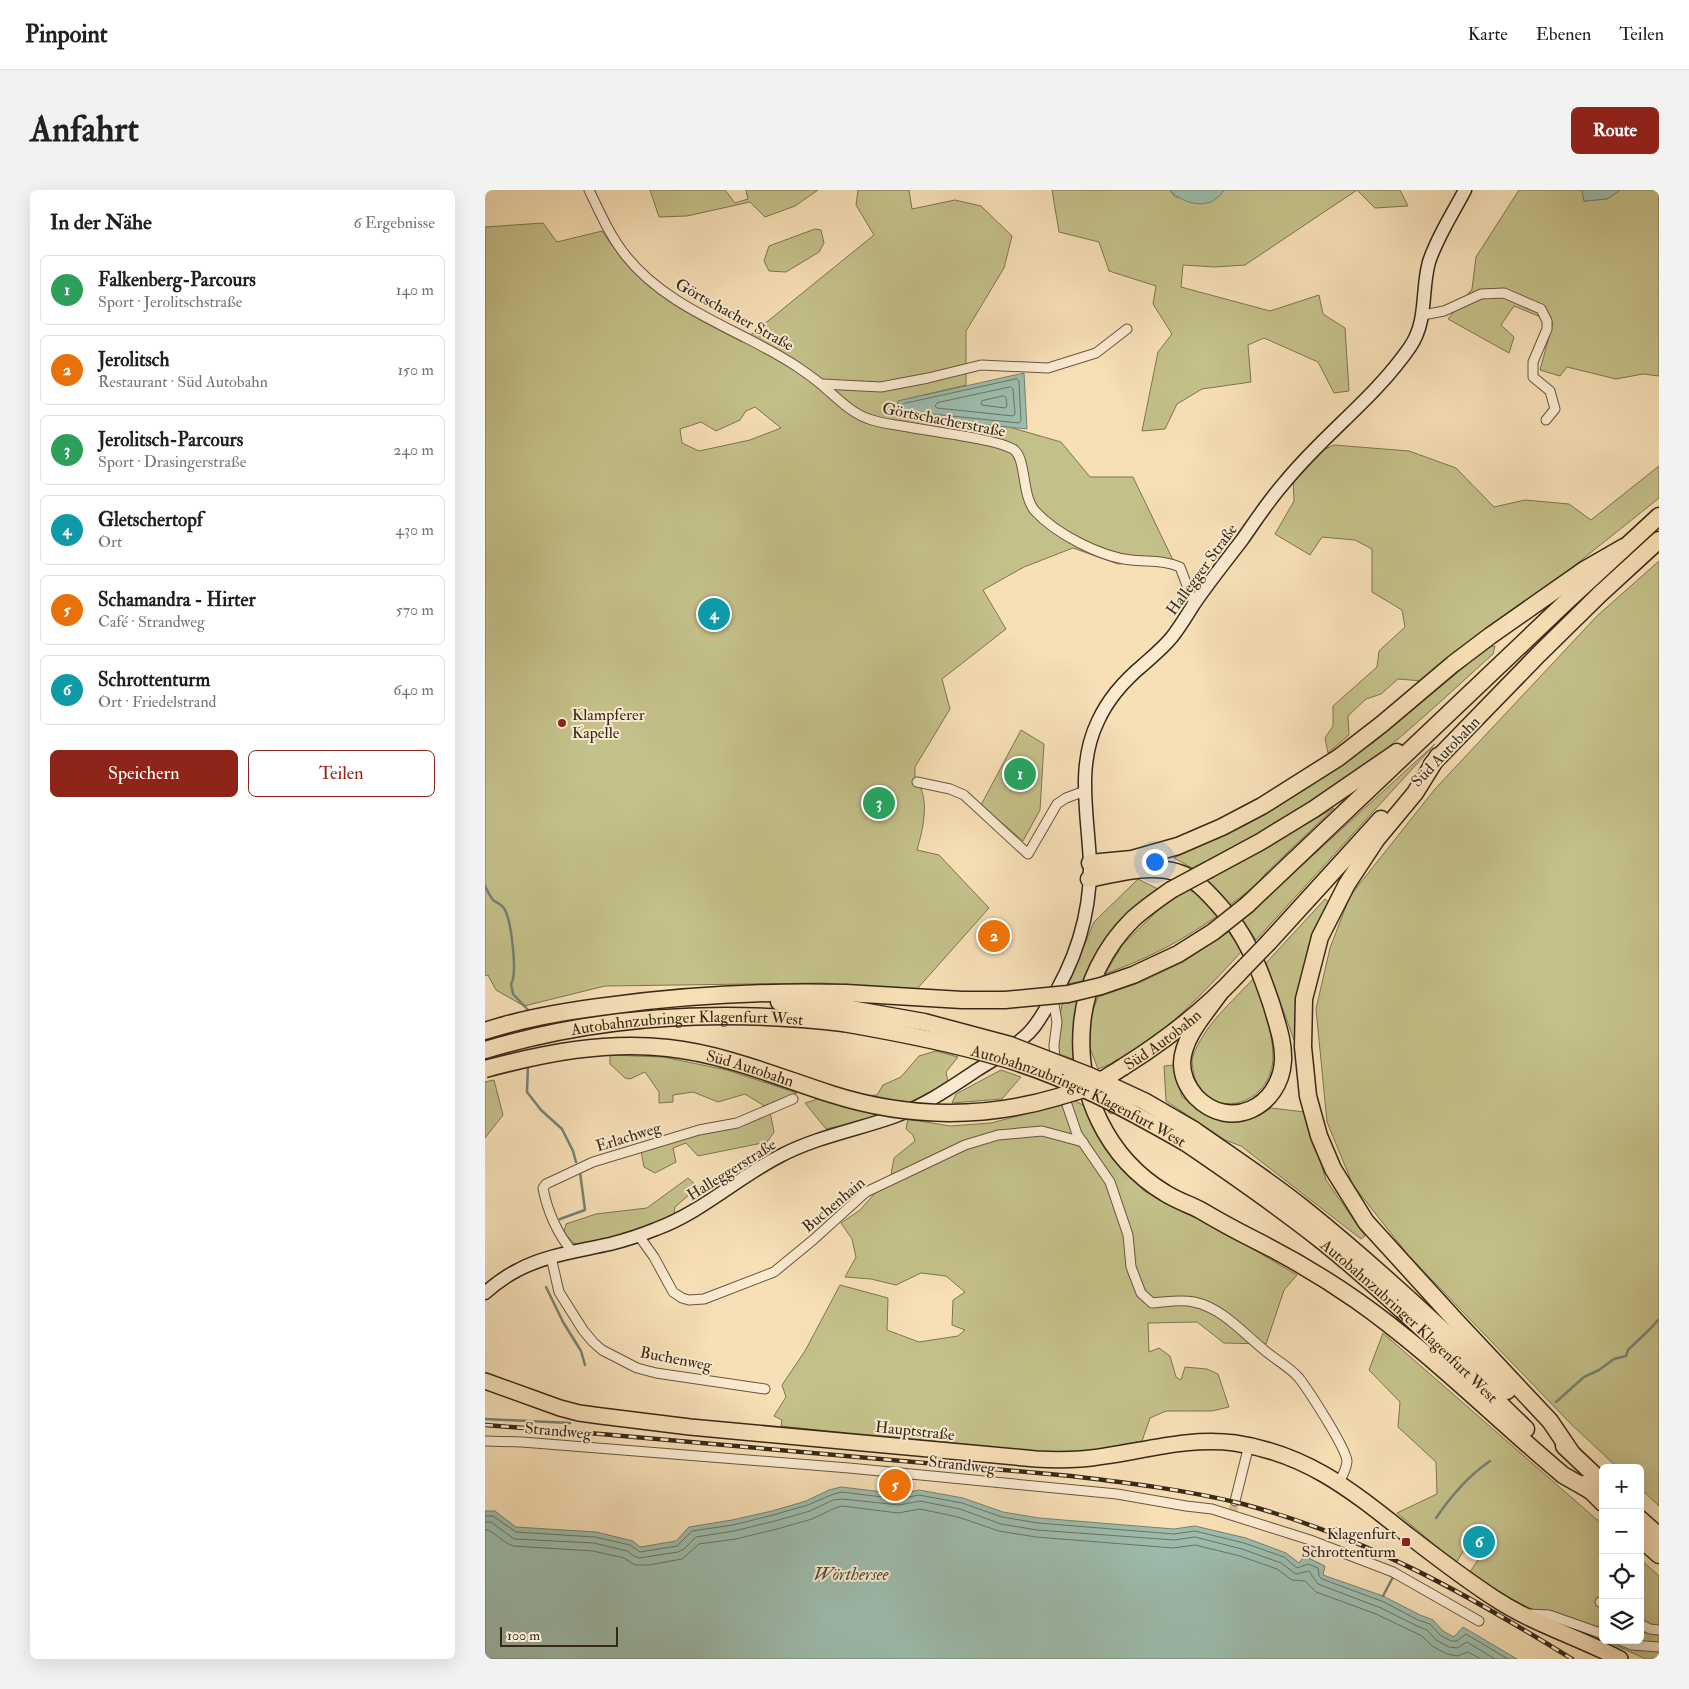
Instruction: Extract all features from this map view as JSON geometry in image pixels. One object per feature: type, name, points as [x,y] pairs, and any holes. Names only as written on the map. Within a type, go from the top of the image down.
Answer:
[{"type":"highway","name":"Süd Autobahn","points":[[485,1031],[529,1020],[599,1007],[665,999],[806,992],[844,1008],[962,1000],[997,1000],[1068,994],[1101,986],[1133,975],[1179,954],[1213,932],[1247,905],[1659,516]]},
{"type":"highway","name":"Süd Autobahn","points":[[485,1069],[551,1053],[582,1048],[611,1046],[669,1048],[726,1060],[865,1103],[917,1112],[944,1114],[1003,1109],[1038,1103],[1090,1087],[1159,1044],[1219,994],[1439,756],[1579,615],[1659,540]]},
{"type":"highway","points":[[1089,871],[1178,846],[1222,827],[1283,793],[1338,758],[1490,636],[1584,570],[1624,547]]},
{"type":"highway","points":[[1427,734],[1388,757],[1313,809],[1260,842],[1171,890],[1134,918],[1118,936],[1097,969],[1083,1016],[1081,1051],[1085,1084],[1094,1112],[1113,1146],[1142,1176],[1165,1193],[1322,1277],[1400,1332],[1563,1475],[1597,1487]]},
{"type":"highway","points":[[1439,756],[1415,793],[1376,840],[1347,884],[1320,937],[1304,999],[1303,1046],[1308,1096],[1319,1136],[1333,1169],[1366,1222],[1407,1268],[1450,1326]]},
{"type":"highway","points":[[1089,871],[1148,869],[1179,874],[1191,879],[1213,897],[1239,932],[1260,971],[1266,988],[1280,1032],[1283,1062],[1274,1090],[1267,1099],[1249,1110],[1234,1114],[1219,1112],[1205,1106],[1190,1090],[1184,1077],[1182,1063],[1191,1034],[1219,994]]},
{"type":"highway","name":"Autobahnzubringer Klagenfurt West","points":[[485,1050],[555,1032],[625,1022],[660,1018],[738,1015],[775,1016],[844,1008],[924,1022],[1010,1045],[1090,1076],[1144,1101],[1323,1242],[1392,1301],[1597,1487]]},
{"type":"highway","name":"Autobahnzubringer Klagenfurt West","points":[[1190,1137],[1302,1207],[1450,1326],[1550,1422],[1597,1487]]},
{"type":"highway","points":[[1644,1523],[1659,1536]]},
{"type":"highway","points":[[1644,1542],[1659,1555]]},
{"type":"main road","name":"Hallegger Straße","points":[[1053,998],[1066,975],[1079,943],[1087,908],[1089,871],[1085,791],[1087,750],[1097,721],[1120,688],[1174,635],[1194,604],[1285,481],[1331,432],[1349,418],[1384,381],[1413,342],[1423,316],[1426,274],[1430,259],[1465,190]]},
{"type":"main road","name":"Halleggerstraße","points":[[485,1293],[514,1271],[551,1257],[639,1236],[684,1217],[763,1166],[795,1149],[826,1137],[895,1117],[926,1104],[1024,1038],[1034,1027],[1053,998]]},
{"type":"main road","name":"Hauptstraße","points":[[485,1381],[579,1413],[690,1427],[1036,1459],[1082,1459],[1197,1442],[1249,1445],[1297,1460],[1339,1483],[1495,1599],[1546,1626],[1594,1646],[1619,1659]]},
{"type":"street","name":"Görtschacher Straße","points":[[589,190],[615,241],[639,271],[663,291],[697,313],[796,366],[822,384],[843,404],[871,420]]},
{"type":"street","points":[[1423,316],[1444,311],[1481,294],[1504,293],[1541,309],[1547,321],[1547,328],[1533,362],[1533,377],[1550,391],[1555,409],[1546,420]]},
{"type":"street","points":[[822,384],[881,387],[981,365],[1048,368],[1096,353],[1127,329]]},
{"type":"street","name":"Görtschacherstraße","points":[[871,420],[988,441],[1014,450],[1020,458],[1026,495],[1030,504],[1052,526],[1084,545],[1109,556],[1130,560],[1171,563],[1179,567],[1194,604]]},
{"type":"street","points":[[917,782],[950,789],[964,795],[1028,854],[1057,804],[1085,791]]},
{"type":"street","points":[[1053,998],[1057,1022],[1054,1045],[1055,1064],[1072,1123],[1110,1182],[1128,1235],[1131,1267],[1141,1293],[1152,1303],[1175,1300],[1195,1302],[1215,1311],[1238,1326],[1298,1377],[1325,1418],[1344,1453],[1347,1463],[1339,1483]]},
{"type":"street","name":"Erlachweg","points":[[573,1252],[565,1243],[553,1217],[544,1193],[543,1188],[546,1184],[593,1162],[699,1130],[737,1123],[793,1099]]},
{"type":"street","name":"Buchenhain","points":[[639,1236],[654,1256],[673,1292],[689,1300],[704,1299],[774,1272],[866,1192],[965,1145],[998,1136],[1042,1131],[1083,1142]]},
{"type":"street","name":"Buchenweg","points":[[551,1257],[559,1292],[583,1330],[602,1350],[637,1368],[655,1373],[765,1389]]},
{"type":"street","name":"Strandweg","points":[[485,1441],[522,1442],[849,1468],[1117,1494],[1212,1509],[1310,1540],[1393,1572],[1479,1621]]},
{"type":"street","points":[[1235,1501],[1249,1445]]},
{"type":"street","points":[[1522,1614],[1549,1615],[1599,1633]]},
{"type":"street","points":[[1644,1626],[1659,1630]]},
{"type":"street","points":[[1630,1644],[1659,1647]]},
{"type":"shaded area","points":[[650,190],[725,190],[735,203],[748,199],[746,190],[818,190],[795,206],[765,217],[750,202],[687,216],[659,217]]},
{"type":"shaded area","points":[[858,190],[909,190],[912,209],[955,200],[981,206],[1012,236],[1004,268],[966,331],[966,385],[898,401],[895,415],[1009,427],[1061,442],[1090,477],[1133,477],[1173,560],[1118,564],[1073,548],[1024,567],[983,590],[1006,629],[942,679],[950,709],[915,767],[915,779],[920,786],[924,804],[923,823],[917,850],[939,855],[989,908],[917,989],[822,983],[605,986],[524,1006],[496,990],[488,975],[485,976],[485,227],[543,223],[557,242],[602,231],[625,262],[651,287],[695,317],[742,342],[874,235],[856,205]],"holes":[[[755,407],[781,428],[750,440],[699,451],[682,443],[680,429],[701,422],[716,431],[740,420],[746,411]]]},
{"type":"shaded area","points":[[1052,190],[1170,190],[1175,197],[1212,201],[1225,190],[1357,190],[1245,265],[1215,267],[1183,265],[1181,287],[1270,311],[1319,295],[1323,314],[1345,328],[1349,391],[1334,393],[1318,362],[1264,338],[1248,345],[1251,382],[1202,389],[1177,404],[1165,429],[1142,431],[1158,352],[1172,334],[1153,304],[1156,286],[1109,271],[1099,242],[1059,232]]},
{"type":"shaded area","points":[[1357,190],[1400,190],[1408,206],[1375,208]]},
{"type":"shaded area","points":[[1519,190],[1582,190],[1584,201],[1607,199],[1620,190],[1659,190],[1659,376],[1643,374],[1616,379],[1567,367],[1560,376],[1540,370],[1553,322],[1514,306],[1501,325],[1514,337],[1509,353],[1448,319],[1472,289],[1476,257]]},
{"type":"shaded area","points":[[815,229],[821,230],[824,243],[819,252],[786,272],[769,271],[764,261],[769,246]]},
{"type":"shaded area","points":[[1334,445],[1409,451],[1456,468],[1494,507],[1525,500],[1569,504],[1591,520],[1659,466],[1659,498],[1569,570],[1422,681],[1398,679],[1381,694],[1366,699],[1348,716],[1349,735],[1328,753],[1325,738],[1333,726],[1333,706],[1377,667],[1379,651],[1405,627],[1402,610],[1372,592],[1372,549],[1355,540],[1322,537],[1310,555],[1275,534],[1294,501],[1293,477],[1319,452]]},
{"type":"shaded area","points":[[1659,561],[1659,1506],[1644,1492],[1644,1464],[1614,1464],[1571,1424],[1408,1255],[1353,1185],[1327,1122],[1316,1009],[1330,948],[1350,896],[1435,789],[1597,616]]},
{"type":"shaded area","points":[[1495,646],[1493,654],[1381,754],[1305,808],[1192,868],[1174,858],[1262,814],[1373,743],[1488,647]]},
{"type":"shaded area","points":[[1021,730],[1044,744],[1040,810],[1023,841],[981,805]]},
{"type":"shaded area","points":[[1435,744],[1256,940],[1242,920]]},
{"type":"shaded area","points":[[1334,808],[1266,873],[1258,884],[1230,905],[1206,881]]},
{"type":"shaded area","points":[[1138,879],[1158,889],[1086,980],[1068,984],[1094,922]]},
{"type":"shaded area","points":[[1189,890],[1206,897],[1220,914],[1165,948],[1105,974],[1123,944],[1172,897]]},
{"type":"shaded area","points":[[1325,899],[1329,902],[1298,998],[1294,1040],[1266,963]]},
{"type":"shaded area","points":[[1230,931],[1242,951],[1216,979],[1189,1007],[1145,1044],[1125,1057],[1098,1069],[1090,1048],[1090,1018],[1098,997],[1141,982],[1183,962]]},
{"type":"shaded area","points":[[1254,978],[1271,1036],[1273,1056],[1270,1073],[1262,1087],[1251,1097],[1238,1103],[1225,1104],[1212,1099],[1201,1090],[1194,1075],[1192,1058],[1211,1024]]},
{"type":"shaded area","points":[[1081,1000],[1076,1060],[1056,1053],[1058,1027],[1062,1004]]},
{"type":"shaded area","points":[[936,1051],[958,1057],[946,1072],[949,1086],[884,1116],[826,1129],[805,1103],[818,1099],[877,1095],[883,1085],[901,1077],[919,1056]]},
{"type":"shaded area","points":[[610,1055],[663,1057],[727,1070],[797,1093],[766,1107],[745,1094],[718,1102],[693,1092],[673,1095],[673,1102],[659,1103],[659,1092],[645,1072],[630,1079],[625,1078],[610,1064]]},
{"type":"shaded area","points":[[1174,1065],[1182,1097],[1218,1119],[1246,1120],[1271,1108],[1305,1112],[1326,1180],[1365,1236],[1361,1239],[1241,1146],[1225,1140],[1166,1101],[1164,1066]]},
{"type":"shaded area","points":[[1001,1070],[1021,1077],[1002,1099],[952,1103],[956,1094]]},
{"type":"shaded area","points":[[494,1080],[503,1115],[485,1138],[485,1082]]},
{"type":"shaded area","points":[[1075,1101],[1087,1107],[1095,1129],[1144,1191],[1200,1218],[1297,1275],[1284,1290],[1266,1344],[1224,1343],[1197,1322],[1148,1323],[1149,1352],[1159,1348],[1170,1356],[1176,1377],[1181,1380],[1185,1367],[1207,1369],[1218,1374],[1229,1407],[1212,1411],[1166,1411],[1150,1418],[1142,1441],[1086,1452],[1033,1454],[781,1426],[782,1420],[774,1416],[786,1397],[782,1385],[805,1351],[840,1285],[888,1298],[887,1330],[919,1342],[958,1336],[965,1330],[952,1325],[953,1300],[965,1292],[946,1276],[921,1273],[896,1285],[871,1279],[845,1277],[856,1257],[852,1239],[841,1223],[860,1210],[891,1175],[894,1158],[915,1141],[913,1135],[906,1129],[908,1119],[950,1126],[991,1123]]},
{"type":"shaded area","points":[[770,1112],[774,1132],[767,1142],[698,1156],[686,1143],[673,1148],[676,1162],[655,1173],[644,1167],[641,1151]]},
{"type":"shaded area","points":[[688,1178],[698,1187],[675,1207],[674,1216],[645,1229],[584,1245],[573,1243],[564,1232],[566,1224],[596,1214],[647,1208]]},
{"type":"shaded area","points":[[1383,1333],[1599,1522],[1599,1638],[1523,1605],[1495,1590],[1470,1572],[1494,1536],[1477,1529],[1456,1563],[1397,1513],[1437,1494],[1436,1462],[1398,1427],[1400,1402],[1369,1370]]},
{"type":"shaded area","points":[[1644,1563],[1659,1576],[1659,1659],[1646,1659],[1613,1644],[1644,1644]]},
{"type":"water","points":[[1170,190],[1225,190],[1213,201],[1202,204],[1184,200]]},
{"type":"water","points":[[1582,190],[1620,190],[1607,199],[1584,201]]},
{"type":"water","points":[[1024,373],[1027,429],[895,415],[898,401]]},
{"type":"water","name":"Wörthersee","points":[[841,1487],[900,1494],[919,1490],[963,1498],[1003,1512],[1039,1518],[1174,1529],[1195,1526],[1246,1538],[1286,1553],[1299,1563],[1304,1556],[1325,1566],[1323,1575],[1383,1596],[1433,1620],[1443,1631],[1454,1637],[1463,1627],[1517,1659],[485,1659],[485,1511],[495,1511],[516,1527],[596,1532],[633,1541],[640,1547],[676,1541],[689,1527],[772,1511],[806,1501],[829,1490]]},
{"type":"waterway","points":[[485,886],[493,900],[504,908],[507,916],[514,959],[511,984],[513,994],[530,1012]]},
{"type":"waterway","points":[[528,1064],[527,1092],[541,1110],[562,1129],[573,1151],[576,1162]]},
{"type":"waterway","points":[[560,1219],[585,1210],[580,1172]]},
{"type":"waterway","points":[[546,1287],[563,1322],[581,1351],[585,1365]]},
{"type":"waterway","points":[[1556,1402],[1584,1377],[1599,1370],[1614,1359],[1626,1356],[1628,1350],[1659,1319]]},
{"type":"waterway","points":[[485,1419],[570,1423]]},
{"type":"waterway","points":[[1436,1518],[1460,1487],[1490,1461]]},
{"type":"waterway","points":[[1383,1596],[1393,1577]]},
{"type":"tunnel","points":[[1232,1515],[1235,1501]]},
{"type":"railway","points":[[485,1425],[1071,1476],[1158,1487],[1222,1499],[1288,1517],[1373,1550],[1453,1590],[1572,1659]]},
{"type":"place","name":"Gletschertopf","points":[[714,614]]},
{"type":"place","name":"Klampferer Kapelle","points":[[562,723]]},
{"type":"place","name":"Falkenberg-Parcours","points":[[1020,774]]},
{"type":"place","name":"Jerolitsch-Parcours","points":[[879,803]]},
{"type":"place","name":"Jerolitsch","points":[[994,936]]},
{"type":"place","name":"Schamandra - Hirter","points":[[895,1485]]},
{"type":"place","name":"Klagenfurt Schrottenturm","points":[[1406,1542]]},
{"type":"place","name":"Schrottenturm","points":[[1479,1542]]}]
